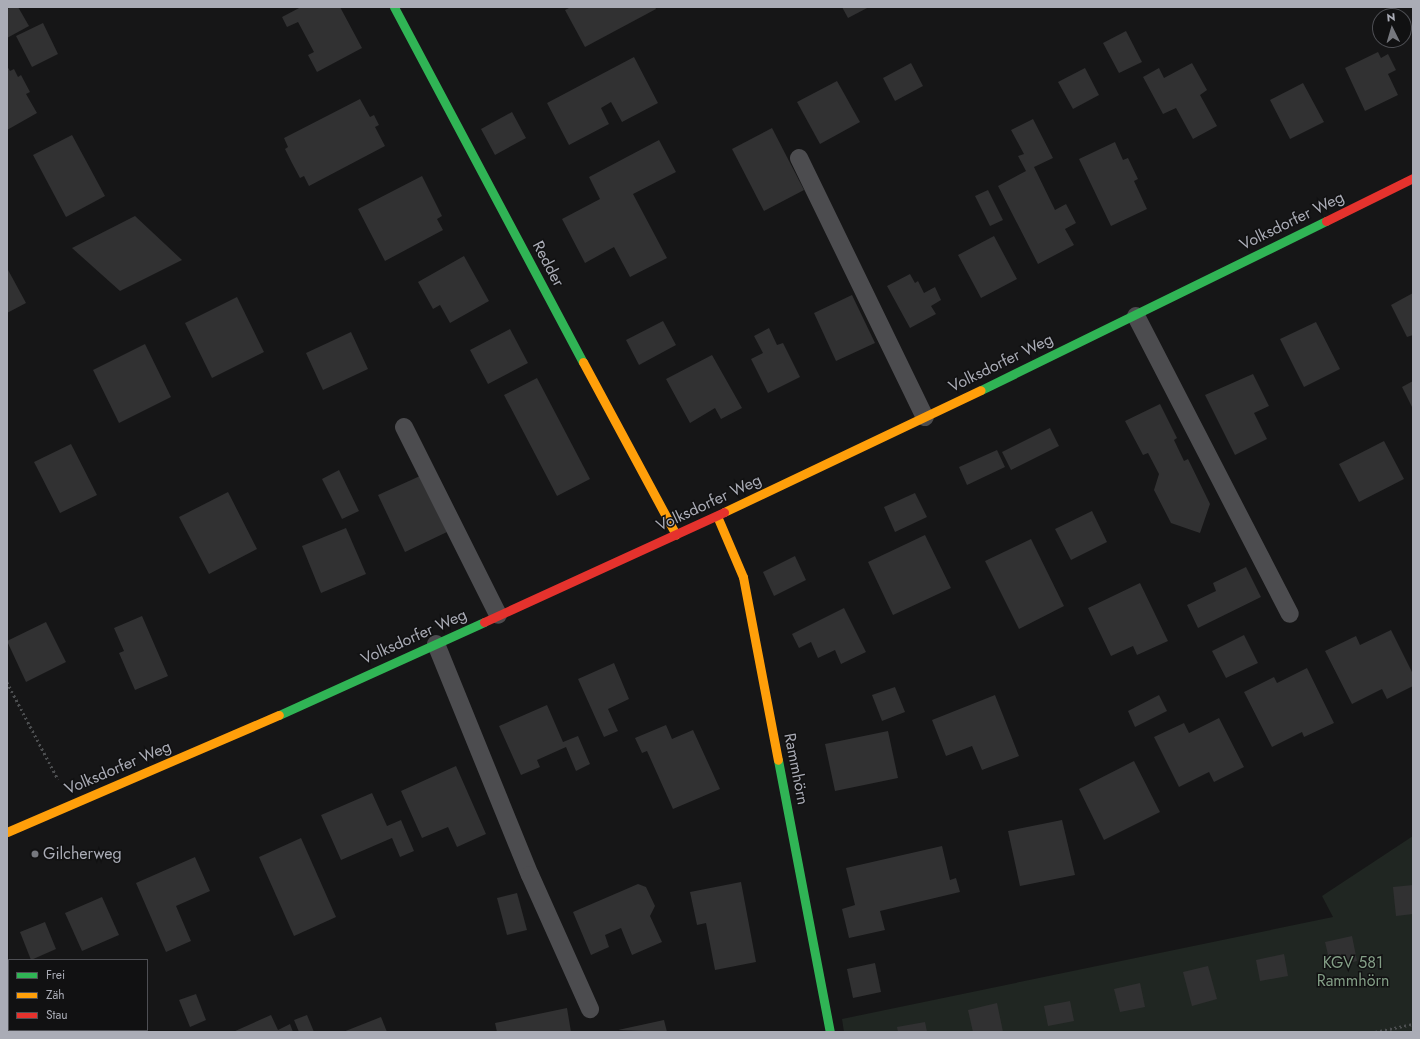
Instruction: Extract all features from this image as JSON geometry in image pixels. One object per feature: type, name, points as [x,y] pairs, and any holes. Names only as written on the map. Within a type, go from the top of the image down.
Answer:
[{"type":"street","name":"Redder","points":[[394,7],[676,535]]},
{"type":"street","name":"Volksdorfer Weg","points":[[7,832],[261,723],[717,516],[1136,316],[1413,178]]},
{"type":"street","name":"Rammhörn","points":[[717,516],[743,577],[830,1032]]},
{"type":"lane","points":[[798,158],[924,417]]},
{"type":"lane","points":[[1136,316],[1290,614]]},
{"type":"lane","points":[[404,427],[498,615]]},
{"type":"lane","points":[[436,644],[530,875],[590,1009]]},
{"type":"path","points":[[7,682],[71,804]]},
{"type":"path","points":[[1375,1032],[1413,1024]]},
{"type":"green space","name":"KGV 581 Rammhörn","points":[[1413,836],[1413,1032],[844,1032],[842,1019],[1333,917],[1322,896]]},
{"type":"building","points":[[11,7],[18,7],[29,26],[7,38],[7,9]]},
{"type":"building","points":[[301,7],[340,7],[362,48],[317,72],[308,55],[314,52],[298,22],[287,27],[282,17]]},
{"type":"building","points":[[571,7],[655,7],[656,9],[585,47],[565,10]]},
{"type":"building","points":[[842,7],[869,7],[848,18]]},
{"type":"building","points":[[43,23],[58,54],[32,67],[16,36]]},
{"type":"building","points":[[1126,31],[1142,62],[1119,73],[1103,43]]},
{"type":"building","points":[[1378,52],[1381,58],[1388,54],[1396,70],[1388,74],[1398,95],[1365,111],[1345,68]]},
{"type":"building","points":[[634,57],[658,103],[622,122],[611,102],[601,108],[609,124],[569,145],[547,103]]},
{"type":"building","points":[[911,63],[923,86],[895,101],[883,78]]},
{"type":"building","points":[[1192,63],[1207,90],[1200,95],[1217,126],[1193,139],[1176,108],[1163,114],[1143,77],[1159,68],[1164,78]]},
{"type":"building","points":[[7,66],[10,71],[14,69],[18,77],[21,75],[30,92],[26,94],[37,113],[7,130]]},
{"type":"building","points":[[1085,68],[1099,95],[1073,109],[1058,82]]},
{"type":"building","points":[[837,81],[860,122],[820,144],[797,102]]},
{"type":"building","points":[[1303,83],[1324,122],[1290,139],[1270,100]]},
{"type":"building","points":[[360,99],[370,117],[374,115],[379,125],[375,127],[385,146],[309,186],[304,176],[300,178],[292,163],[285,149],[288,147],[284,138]]},
{"type":"building","points":[[512,112],[526,138],[495,155],[481,129]]},
{"type":"building","points":[[1033,119],[1053,158],[1034,167],[1055,210],[1066,204],[1076,223],[1065,229],[1074,245],[1038,264],[998,186],[1026,171],[1018,156],[1024,154],[1011,130]]},
{"type":"building","points":[[772,128],[804,190],[764,211],[732,149]]},
{"type":"building","points":[[72,135],[105,196],[66,217],[33,155]]},
{"type":"building","points":[[659,140],[676,172],[633,194],[667,258],[630,277],[614,247],[585,263],[562,219],[600,199],[589,177]]},
{"type":"building","points":[[1115,142],[1123,160],[1128,158],[1138,179],[1134,181],[1147,209],[1111,226],[1079,159]]},
{"type":"building","points":[[422,176],[442,216],[437,219],[443,230],[385,261],[358,209]]},
{"type":"building","points":[[988,190],[1003,220],[990,226],[975,196]]},
{"type":"building","points":[[135,216],[182,260],[120,291],[72,248]]},
{"type":"building","points":[[994,236],[1017,279],[981,298],[958,255]]},
{"type":"building","points":[[464,256],[489,301],[450,323],[440,305],[433,309],[418,282]]},
{"type":"building","points":[[7,268],[26,303],[7,313]]},
{"type":"building","points":[[910,274],[915,283],[918,281],[924,293],[935,287],[941,300],[931,306],[936,314],[910,328],[887,286]]},
{"type":"building","points":[[1413,293],[1413,335],[1407,337],[1391,305]]},
{"type":"building","points":[[852,295],[875,343],[836,361],[814,313]]},
{"type":"building","points":[[237,297],[264,352],[212,378],[185,323]]},
{"type":"building","points":[[663,321],[676,345],[639,365],[626,340]]},
{"type":"building","points":[[1316,322],[1340,369],[1304,387],[1280,339]]},
{"type":"building","points":[[769,328],[777,345],[783,343],[800,377],[768,393],[751,359],[763,353],[754,336]]},
{"type":"building","points":[[510,329],[528,363],[488,384],[470,350]]},
{"type":"building","points":[[351,332],[368,369],[323,390],[306,353]]},
{"type":"building","points":[[145,344],[171,397],[119,423],[93,370]]},
{"type":"building","points":[[712,355],[742,408],[721,419],[715,408],[690,423],[666,379]]},
{"type":"building","points":[[1253,374],[1269,406],[1254,413],[1267,439],[1235,455],[1205,395]]},
{"type":"building","points":[[537,378],[590,479],[557,496],[504,395]]},
{"type":"building","points":[[1413,381],[1413,409],[1402,387]]},
{"type":"building","points":[[1160,404],[1177,438],[1174,440],[1184,461],[1188,459],[1210,504],[1200,533],[1171,523],[1154,490],[1159,474],[1148,453],[1143,455],[1125,421]]},
{"type":"building","points":[[1050,428],[1059,446],[1011,470],[1002,452]]},
{"type":"building","points":[[1384,441],[1404,479],[1359,502],[1339,464]]},
{"type":"building","points":[[71,444],[97,495],[60,513],[34,462]]},
{"type":"building","points":[[997,450],[1005,467],[967,485],[959,467]]},
{"type":"building","points":[[339,470],[359,511],[342,519],[322,479]]},
{"type":"building","points":[[420,476],[447,532],[405,552],[378,495]]},
{"type":"building","points":[[228,492],[257,549],[209,574],[179,517]]},
{"type":"building","points":[[915,493],[927,517],[895,532],[884,507]]},
{"type":"building","points":[[1092,511],[1107,542],[1071,560],[1055,529]]},
{"type":"building","points":[[346,528],[366,574],[321,593],[302,546]]},
{"type":"building","points":[[925,535],[951,588],[893,615],[868,562]]},
{"type":"building","points":[[1031,539],[1064,606],[1019,629],[985,561]]},
{"type":"building","points":[[795,556],[806,580],[774,596],[763,572]]},
{"type":"building","points":[[1246,567],[1261,597],[1198,628],[1187,605],[1216,591],[1213,583]]},
{"type":"building","points":[[1140,583],[1168,641],[1137,655],[1133,646],[1111,656],[1088,608]]},
{"type":"building","points":[[844,608],[866,652],[841,664],[835,650],[818,658],[811,642],[799,648],[792,634]]},
{"type":"building","points":[[142,616],[168,676],[135,690],[119,653],[124,651],[114,628]]},
{"type":"building","points":[[46,622],[66,662],[26,682],[7,641]]},
{"type":"building","points":[[1391,630],[1413,674],[1413,686],[1387,699],[1382,689],[1352,704],[1325,651],[1356,636],[1360,645]]},
{"type":"building","points":[[1244,635],[1258,663],[1226,678],[1212,651]]},
{"type":"building","points":[[614,663],[629,699],[608,709],[618,731],[604,737],[578,679]]},
{"type":"building","points":[[1307,668],[1334,723],[1304,737],[1302,732],[1272,747],[1244,692],[1274,677],[1277,683]]},
{"type":"building","points":[[895,687],[905,712],[882,721],[872,695]]},
{"type":"building","points":[[995,695],[1019,756],[982,770],[972,746],[946,756],[932,720]]},
{"type":"building","points":[[1159,695],[1167,711],[1135,727],[1128,711]]},
{"type":"building","points":[[547,705],[563,742],[578,736],[590,764],[576,771],[566,747],[537,760],[540,767],[521,775],[499,726]]},
{"type":"building","points":[[1219,718],[1244,767],[1214,782],[1209,772],[1179,787],[1154,737],[1184,723],[1189,733]]},
{"type":"building","points":[[666,725],[672,739],[693,730],[720,789],[673,809],[647,751],[642,753],[635,738]]},
{"type":"building","points":[[888,731],[898,778],[835,791],[825,744]]},
{"type":"building","points":[[1134,761],[1160,812],[1104,840],[1079,789]]},
{"type":"building","points":[[456,766],[486,834],[457,847],[448,827],[422,838],[401,791]]},
{"type":"building","points":[[372,793],[387,826],[401,820],[414,851],[400,857],[392,838],[341,860],[321,815]]},
{"type":"building","points":[[1062,820],[1075,875],[1020,886],[1008,831]]},
{"type":"building","points":[[301,838],[336,917],[294,936],[259,857]]},
{"type":"building","points":[[942,846],[950,880],[956,878],[960,892],[880,911],[885,930],[849,938],[842,909],[855,905],[846,868]]},
{"type":"building","points":[[195,857],[210,891],[176,906],[191,941],[166,952],[136,883]]},
{"type":"building","points":[[741,882],[756,962],[715,970],[706,923],[697,925],[690,892]]},
{"type":"building","points":[[638,884],[646,887],[655,906],[650,916],[662,942],[632,955],[621,928],[605,935],[609,947],[591,955],[573,912]]},
{"type":"building","points":[[1413,885],[1413,914],[1396,916],[1393,887]]},
{"type":"building","points":[[517,893],[527,930],[507,935],[497,898]]},
{"type":"building","points":[[102,897],[119,935],[82,951],[65,913]]},
{"type":"building","points":[[45,922],[56,949],[31,959],[20,932]]},
{"type":"building","points":[[1352,936],[1357,961],[1331,967],[1325,942]]},
{"type":"building","points":[[1284,954],[1288,976],[1260,981],[1256,960]]},
{"type":"building","points":[[875,963],[881,992],[853,998],[847,969]]},
{"type":"building","points":[[1208,966],[1217,999],[1192,1006],[1183,972]]},
{"type":"building","points":[[1140,983],[1145,1007],[1120,1012],[1114,989]]},
{"type":"building","points":[[196,994],[206,1020],[190,1027],[179,1000]]},
{"type":"building","points":[[1070,1001],[1074,1021],[1048,1026],[1044,1006]]},
{"type":"building","points":[[997,1003],[1003,1032],[973,1032],[968,1010]]},
{"type":"building","points":[[567,1008],[571,1032],[497,1032],[495,1023]]},
{"type":"building","points":[[271,1015],[278,1030],[290,1024],[293,1032],[233,1032]]},
{"type":"building","points":[[307,1015],[314,1032],[299,1032],[294,1020]]},
{"type":"building","points":[[381,1017],[387,1032],[343,1032]]},
{"type":"building","points":[[664,1020],[667,1032],[618,1030]]},
{"type":"building","points":[[925,1022],[927,1032],[898,1032],[897,1027]]},
{"type":"traffic: fast","points":[[394,7],[583,362]]},
{"type":"traffic: fast","points":[[981,390],[1326,221]]},
{"type":"traffic: fast","points":[[279,715],[484,622]]},
{"type":"traffic: fast","points":[[778,760],[830,1032]]},
{"type":"traffic: slow","points":[[583,362],[676,535]]},
{"type":"traffic: slow","points":[[724,512],[981,390]]},
{"type":"traffic: slow","points":[[717,516],[743,577],[778,760]]},
{"type":"traffic: slow","points":[[7,832],[279,715]]},
{"type":"traffic: jam","points":[[1326,221],[1413,178]]},
{"type":"traffic: jam","points":[[484,622],[724,512]]},
{"type":"place","name":"Gilcherweg","points":[[35,854]]}]
